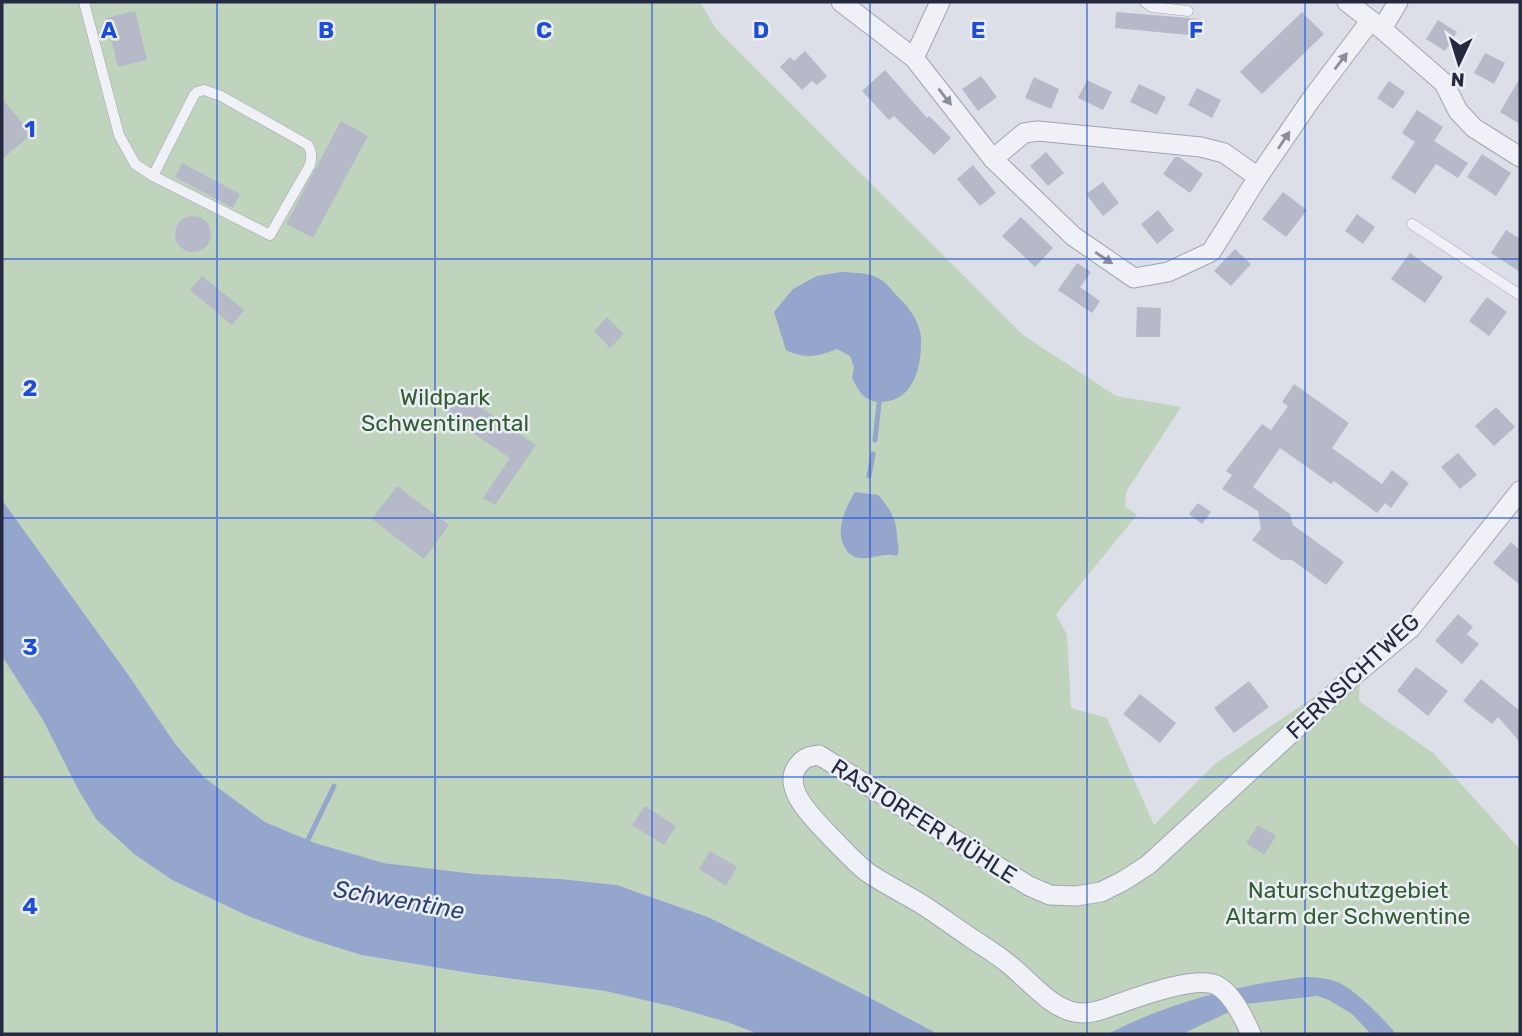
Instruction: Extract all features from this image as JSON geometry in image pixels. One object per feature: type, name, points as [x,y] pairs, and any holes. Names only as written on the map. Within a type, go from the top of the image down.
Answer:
[{"type":"street","points":[[841,2],[914,58],[993,159],[1073,236],[1134,278],[1168,272],[1211,252],[1310,101],[1398,2]]},
{"type":"street","points":[[914,58],[940,2]]},
{"type":"street","points":[[1347,2],[1444,83],[1458,111],[1475,128],[1520,158]]},
{"type":"street","points":[[993,159],[1024,133],[1038,131],[1201,147],[1224,153],[1258,177]]},
{"type":"street","name":"FERNSICHTWEG","points":[[1263,760],[1350,679],[1411,628],[1520,491]]},
{"type":"street","name":"RASTORFER MÜHLE","points":[[1251,1034],[1224,991],[1210,983],[1198,982],[1140,996],[1096,1012],[1071,1012],[1049,999],[1006,961],[867,871],[810,815],[795,791],[793,776],[804,759],[819,755],[1028,886],[1050,895],[1076,896],[1101,892],[1148,865],[1263,760]]},
{"type":"lane","points":[[84,2],[120,135],[135,164],[153,176],[270,235],[312,157],[308,145],[221,96],[204,90],[194,95],[153,176]]},
{"type":"lane","points":[[1145,2],[1152,6],[1188,11]]},
{"type":"lane","points":[[1412,224],[1520,296]]},
{"type":"green space","name":"Wildpark Schwentinental","points":[[2,2],[700,2],[716,29],[1023,335],[1116,396],[1181,407],[1126,492],[1125,506],[1137,515],[1056,614],[1067,635],[1071,708],[1107,718],[1154,825],[1215,764],[1333,684],[1360,679],[1359,701],[1433,753],[1520,849],[1520,1034],[938,1034],[708,917],[617,885],[475,874],[384,863],[315,843],[265,822],[205,778],[176,745],[2,500]]},
{"type":"green space","points":[[2,656],[60,750],[134,854],[172,880],[248,916],[361,955],[605,991],[727,1022],[758,1034],[2,1034]]},
{"type":"water","points":[[841,272],[868,274],[878,278],[913,315],[920,332],[921,353],[910,387],[898,398],[876,402],[866,398],[852,378],[854,367],[850,356],[837,349],[811,356],[786,350],[774,312],[793,289],[817,276]]},
{"type":"water","points":[[855,492],[878,495],[889,510],[896,526],[897,556],[859,558],[847,551],[841,528]]},
{"type":"water","name":"Schwentine","points":[[2,500],[176,745],[205,778],[265,822],[315,843],[384,863],[475,874],[617,885],[708,917],[938,1034],[758,1034],[727,1022],[605,991],[361,955],[248,916],[172,880],[134,854],[96,819],[43,720],[2,656]]},
{"type":"water","points":[[1304,977],[1329,980],[1344,986],[1369,1005],[1396,1034],[1371,1034],[1352,1014],[1317,996],[1246,1004],[1182,1034],[1108,1034],[1154,1013],[1203,997]]},
{"type":"building","points":[[135,11],[147,60],[118,67],[106,18]]},
{"type":"building","points":[[1116,12],[1201,19],[1199,36],[1115,28]]},
{"type":"building","points":[[1302,12],[1324,34],[1262,94],[1240,72]]},
{"type":"building","points":[[1438,20],[1457,32],[1445,51],[1426,39]]},
{"type":"building","points":[[805,51],[827,76],[817,85],[812,81],[802,90],[780,67],[790,57],[794,61]]},
{"type":"building","points":[[1485,53],[1505,63],[1494,84],[1474,73]]},
{"type":"building","points":[[885,70],[927,118],[929,116],[951,138],[934,155],[894,116],[889,120],[862,91]]},
{"type":"building","points":[[981,76],[997,97],[978,111],[962,89]]},
{"type":"building","points":[[1034,77],[1059,89],[1051,109],[1025,98]]},
{"type":"building","points":[[1520,78],[1520,124],[1500,112]]},
{"type":"building","points":[[1087,80],[1112,92],[1103,110],[1078,98]]},
{"type":"building","points":[[1389,81],[1405,92],[1393,109],[1377,98]]},
{"type":"building","points":[[1139,84],[1166,97],[1157,115],[1130,102]]},
{"type":"building","points":[[1197,88],[1221,100],[1212,118],[1188,105]]},
{"type":"building","points":[[2,99],[32,134],[2,159]]},
{"type":"building","points":[[1417,110],[1443,127],[1434,141],[1468,163],[1458,178],[1436,164],[1415,194],[1391,178],[1415,142],[1402,133]]},
{"type":"building","points":[[341,121],[368,136],[313,238],[286,224]]},
{"type":"building","points":[[1046,152],[1064,173],[1048,186],[1030,166]]},
{"type":"building","points":[[1482,154],[1511,173],[1496,196],[1467,177]]},
{"type":"building","points":[[1175,157],[1203,174],[1190,193],[1163,174]]},
{"type":"building","points":[[182,163],[240,194],[233,208],[175,177]]},
{"type":"building","points":[[973,165],[996,193],[980,206],[957,179]]},
{"type":"building","points":[[1103,182],[1119,203],[1103,216],[1086,194]]},
{"type":"building","points":[[1283,192],[1307,210],[1286,237],[1262,219]]},
{"type":"building","points":[[1158,210],[1174,230],[1157,244],[1141,224]]},
{"type":"building","points":[[1357,214],[1375,227],[1363,244],[1345,231]]},
{"type":"building","points":[[193,216],[206,221],[211,234],[206,247],[193,252],[180,247],[175,234],[180,221]]},
{"type":"building","points":[[1021,217],[1053,248],[1035,267],[1002,236]]},
{"type":"building","points":[[1506,230],[1520,239],[1520,272],[1491,253]]},
{"type":"building","points":[[1235,249],[1251,264],[1231,286],[1214,271]]},
{"type":"building","points":[[1410,253],[1443,277],[1425,303],[1391,279]]},
{"type":"building","points":[[1077,263],[1091,272],[1080,287],[1100,301],[1092,313],[1058,290]]},
{"type":"building","points":[[202,276],[244,310],[232,325],[190,290]]},
{"type":"building","points":[[1487,297],[1507,312],[1489,336],[1469,321]]},
{"type":"building","points":[[1137,307],[1161,308],[1160,337],[1136,337]]},
{"type":"building","points":[[607,317],[624,334],[610,348],[594,331]]},
{"type":"building","points":[[1294,384],[1349,423],[1332,448],[1382,484],[1392,470],[1409,483],[1391,508],[1385,503],[1377,513],[1334,481],[1331,484],[1280,448],[1253,487],[1290,514],[1293,525],[1344,562],[1326,585],[1292,560],[1281,560],[1252,540],[1261,529],[1258,511],[1222,489],[1232,475],[1226,471],[1262,424],[1271,430],[1288,406],[1282,402]]},
{"type":"building","points":[[456,390],[536,445],[495,505],[483,498],[510,458],[446,415],[452,406],[447,403]]},
{"type":"building","points":[[1496,407],[1515,427],[1494,446],[1475,426]]},
{"type":"building","points":[[1458,453],[1477,475],[1460,489],[1441,467]]},
{"type":"building","points":[[397,486],[449,525],[424,559],[372,519]]},
{"type":"building","points":[[1198,503],[1211,512],[1202,524],[1189,514]]},
{"type":"building","points":[[1511,542],[1520,550],[1520,585],[1493,563]]},
{"type":"building","points":[[1458,614],[1473,627],[1467,634],[1479,644],[1462,664],[1435,641]]},
{"type":"building","points":[[1416,667],[1448,691],[1428,716],[1397,691]]},
{"type":"building","points":[[1481,679],[1520,711],[1520,742],[1498,717],[1492,724],[1463,701]]},
{"type":"building","points":[[1249,681],[1269,707],[1234,733],[1214,708]]},
{"type":"building","points":[[1140,694],[1176,723],[1160,743],[1123,714]]},
{"type":"building","points":[[645,806],[676,826],[664,845],[632,825]]},
{"type":"building","points":[[1258,825],[1276,836],[1264,855],[1246,843]]},
{"type":"building","points":[[710,851],[737,867],[726,886],[699,869]]},
{"type":"waterway","points":[[875,440],[879,403]]},
{"type":"waterway","points":[[869,476],[873,454]]},
{"type":"waterway","points":[[305,846],[334,786]]},
{"type":"park label","name":"Naturschutzgebiet Altarm der Schwentine","points":[[1348,903]]}]
